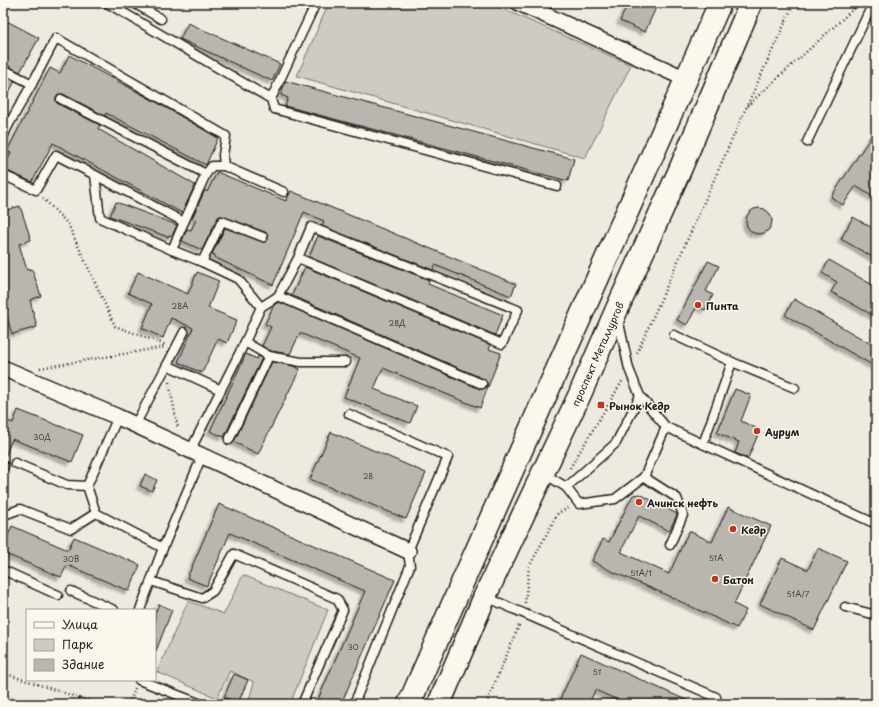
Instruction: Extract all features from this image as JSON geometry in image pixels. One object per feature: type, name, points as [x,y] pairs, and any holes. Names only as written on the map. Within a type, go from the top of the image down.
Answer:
[{"type":"main road","points":[[410,704],[462,581],[720,3]]},
{"type":"main road","name":"проспект Металлургов","points":[[438,704],[486,596],[580,394],[751,3]]},
{"type":"street","points":[[519,3],[686,79]]},
{"type":"street","points":[[6,368],[118,417],[408,551]]},
{"type":"lane","points":[[108,3],[271,99]]},
{"type":"lane","points":[[134,3],[161,19]]},
{"type":"lane","points":[[316,3],[271,99],[274,109],[557,186]]},
{"type":"lane","points":[[808,142],[873,3]]},
{"type":"lane","points":[[3,138],[5,125],[32,84],[56,38],[226,136],[223,155],[224,166]]},
{"type":"lane","points":[[3,69],[32,84]]},
{"type":"lane","points":[[61,99],[206,174]]},
{"type":"lane","points":[[3,175],[36,190],[56,156],[184,222]]},
{"type":"lane","points":[[172,250],[206,174],[212,166],[224,166],[284,192]]},
{"type":"lane","points":[[95,175],[100,218],[238,279],[261,307]]},
{"type":"lane","points":[[202,262],[222,221],[263,237]]},
{"type":"lane","points":[[140,609],[163,548],[191,451],[246,342],[261,307],[278,296],[298,258],[311,227],[518,310],[502,344],[298,258]]},
{"type":"lane","points":[[278,296],[482,384]]},
{"type":"lane","points":[[616,309],[629,369],[640,396],[666,427],[876,524]]},
{"type":"lane","points":[[135,425],[184,332]]},
{"type":"lane","points":[[674,335],[732,362],[795,388]]},
{"type":"lane","points":[[246,342],[269,356],[301,362],[346,362]]},
{"type":"lane","points":[[229,440],[269,356]]},
{"type":"lane","points":[[703,444],[732,362]]},
{"type":"lane","points":[[166,365],[221,390]]},
{"type":"lane","points":[[566,486],[616,444],[640,396]]},
{"type":"lane","points":[[349,414],[448,457],[408,551],[410,566],[354,704]]},
{"type":"lane","points":[[118,417],[87,486],[96,513],[163,548]]},
{"type":"lane","points":[[543,473],[566,486],[579,504],[615,499],[644,477],[666,427]]},
{"type":"lane","points":[[15,464],[67,485],[87,486]]},
{"type":"lane","points":[[644,477],[677,498],[683,515],[670,545]]},
{"type":"lane","points":[[3,518],[4,515],[20,509],[72,529],[96,513]]},
{"type":"lane","points":[[151,581],[202,598],[213,591],[234,554],[337,599],[342,610],[302,704]]},
{"type":"lane","points":[[3,570],[58,595]]},
{"type":"lane","points":[[70,591],[112,609]]},
{"type":"lane","points":[[486,596],[716,697],[713,704]]},
{"type":"lane","points":[[845,607],[876,615]]},
{"type":"lane","points":[[137,683],[201,704]]},
{"type":"path","points":[[746,108],[861,3]]},
{"type":"path","points":[[6,368],[169,346],[115,326],[68,224],[36,190]]},
{"type":"path","points":[[166,365],[191,451]]},
{"type":"path","points":[[3,673],[26,681]]},
{"type":"path","points":[[28,681],[98,704]]},
{"type":"path","points":[[129,704],[137,683]]},
{"type":"shaded area","points":[[3,692],[31,704],[3,704]]},
{"type":"green space","points":[[329,3],[489,3],[631,65],[585,158],[297,76]]},
{"type":"green space","points":[[243,575],[328,610],[290,704],[248,704],[254,682],[230,671],[217,698],[157,672],[188,601],[224,614]]},
{"type":"building","points":[[628,3],[658,3],[645,32],[620,21]]},
{"type":"building","points":[[3,19],[39,38],[20,72],[3,64]]},
{"type":"building","points":[[188,23],[280,64],[272,81],[180,39]]},
{"type":"building","points":[[69,55],[158,103],[218,138],[206,165],[106,113],[105,116],[63,94],[58,94],[56,97],[56,102],[58,104],[100,125],[98,129],[195,185],[182,213],[53,143],[32,182],[3,169],[11,153],[7,151],[50,68],[60,73]]},
{"type":"building","points":[[3,75],[15,81],[3,103]]},
{"type":"building","points":[[285,81],[574,159],[568,181],[285,106],[288,98],[281,95]]},
{"type":"building","points":[[876,129],[876,199],[856,186],[843,205],[831,197]]},
{"type":"building","points":[[217,172],[286,201],[291,191],[516,284],[511,296],[435,265],[433,270],[322,226],[324,221],[304,212],[273,285],[214,257],[215,255],[212,254],[225,228],[263,242],[266,242],[268,239],[268,234],[265,232],[219,216],[202,250],[182,241],[187,229],[191,230],[196,220],[192,218],[205,190],[207,192]]},
{"type":"building","points":[[116,202],[177,225],[172,236],[169,235],[168,237],[110,216]]},
{"type":"building","points":[[20,206],[31,240],[19,244],[27,270],[32,269],[41,296],[30,300],[37,327],[12,334],[3,303],[3,211]]},
{"type":"building","points":[[759,208],[768,212],[772,221],[768,230],[759,234],[750,230],[746,221],[750,212]]},
{"type":"building","points":[[853,217],[876,230],[876,259],[841,239]]},
{"type":"building","points":[[318,236],[429,280],[428,284],[503,315],[495,335],[309,257]]},
{"type":"building","points":[[829,260],[876,287],[876,317],[831,292],[837,282],[822,273]]},
{"type":"building","points":[[708,261],[719,266],[706,291],[713,295],[705,310],[697,306],[687,325],[677,320]]},
{"type":"building","points":[[305,267],[491,345],[489,349],[501,353],[480,408],[383,368],[374,389],[417,406],[410,423],[344,397],[360,358],[300,333],[290,354],[271,351],[262,346],[271,327],[265,324],[274,305],[279,302],[480,389],[487,387],[487,383],[484,379],[286,293],[292,295]]},
{"type":"building","points":[[138,272],[188,294],[197,272],[219,281],[208,308],[237,320],[227,343],[218,339],[202,373],[178,362],[193,328],[171,318],[163,338],[142,328],[152,304],[128,293]]},
{"type":"building","points":[[794,299],[876,347],[876,367],[785,315]]},
{"type":"building","points":[[246,354],[257,359],[258,356],[262,358],[224,437],[210,431]]},
{"type":"building","points":[[272,362],[293,366],[300,369],[258,454],[234,442]]},
{"type":"building","points":[[735,389],[751,395],[741,421],[760,430],[748,458],[735,453],[739,442],[717,433]]},
{"type":"building","points":[[18,410],[83,435],[72,462],[12,439],[3,460],[3,419],[13,423]]},
{"type":"building","points":[[331,432],[426,473],[406,519],[310,479]]},
{"type":"building","points":[[145,474],[157,480],[152,491],[140,486]]},
{"type":"building","points":[[640,494],[677,515],[669,531],[639,516],[621,552],[669,574],[689,531],[712,542],[728,507],[771,526],[734,604],[746,610],[737,628],[592,561],[603,539],[609,542],[633,495]]},
{"type":"building","points":[[219,504],[395,580],[341,704],[316,704],[365,591],[230,533],[207,586],[187,578]]},
{"type":"building","points":[[12,526],[68,550],[74,537],[140,565],[129,591],[67,565],[61,577],[3,553],[3,547]]},
{"type":"building","points":[[818,548],[847,561],[814,630],[760,604],[782,558],[808,570]]},
{"type":"building","points":[[159,604],[172,610],[156,651],[156,611]]},
{"type":"building","points":[[581,653],[695,704],[627,704],[595,690],[589,704],[558,704]]},
{"type":"building","points":[[234,674],[248,680],[238,703],[224,697]]},
{"type":"place","name":"Пинта","points":[[698,305]]},
{"type":"place","name":"Рынок Кедр","points":[[601,405]]},
{"type":"place","name":"Аурум","points":[[757,431]]},
{"type":"place","name":"Ачинск нефть","points":[[639,502]]},
{"type":"place","name":"Кедр","points":[[733,529]]},
{"type":"place","name":"Батон","points":[[715,579]]}]
